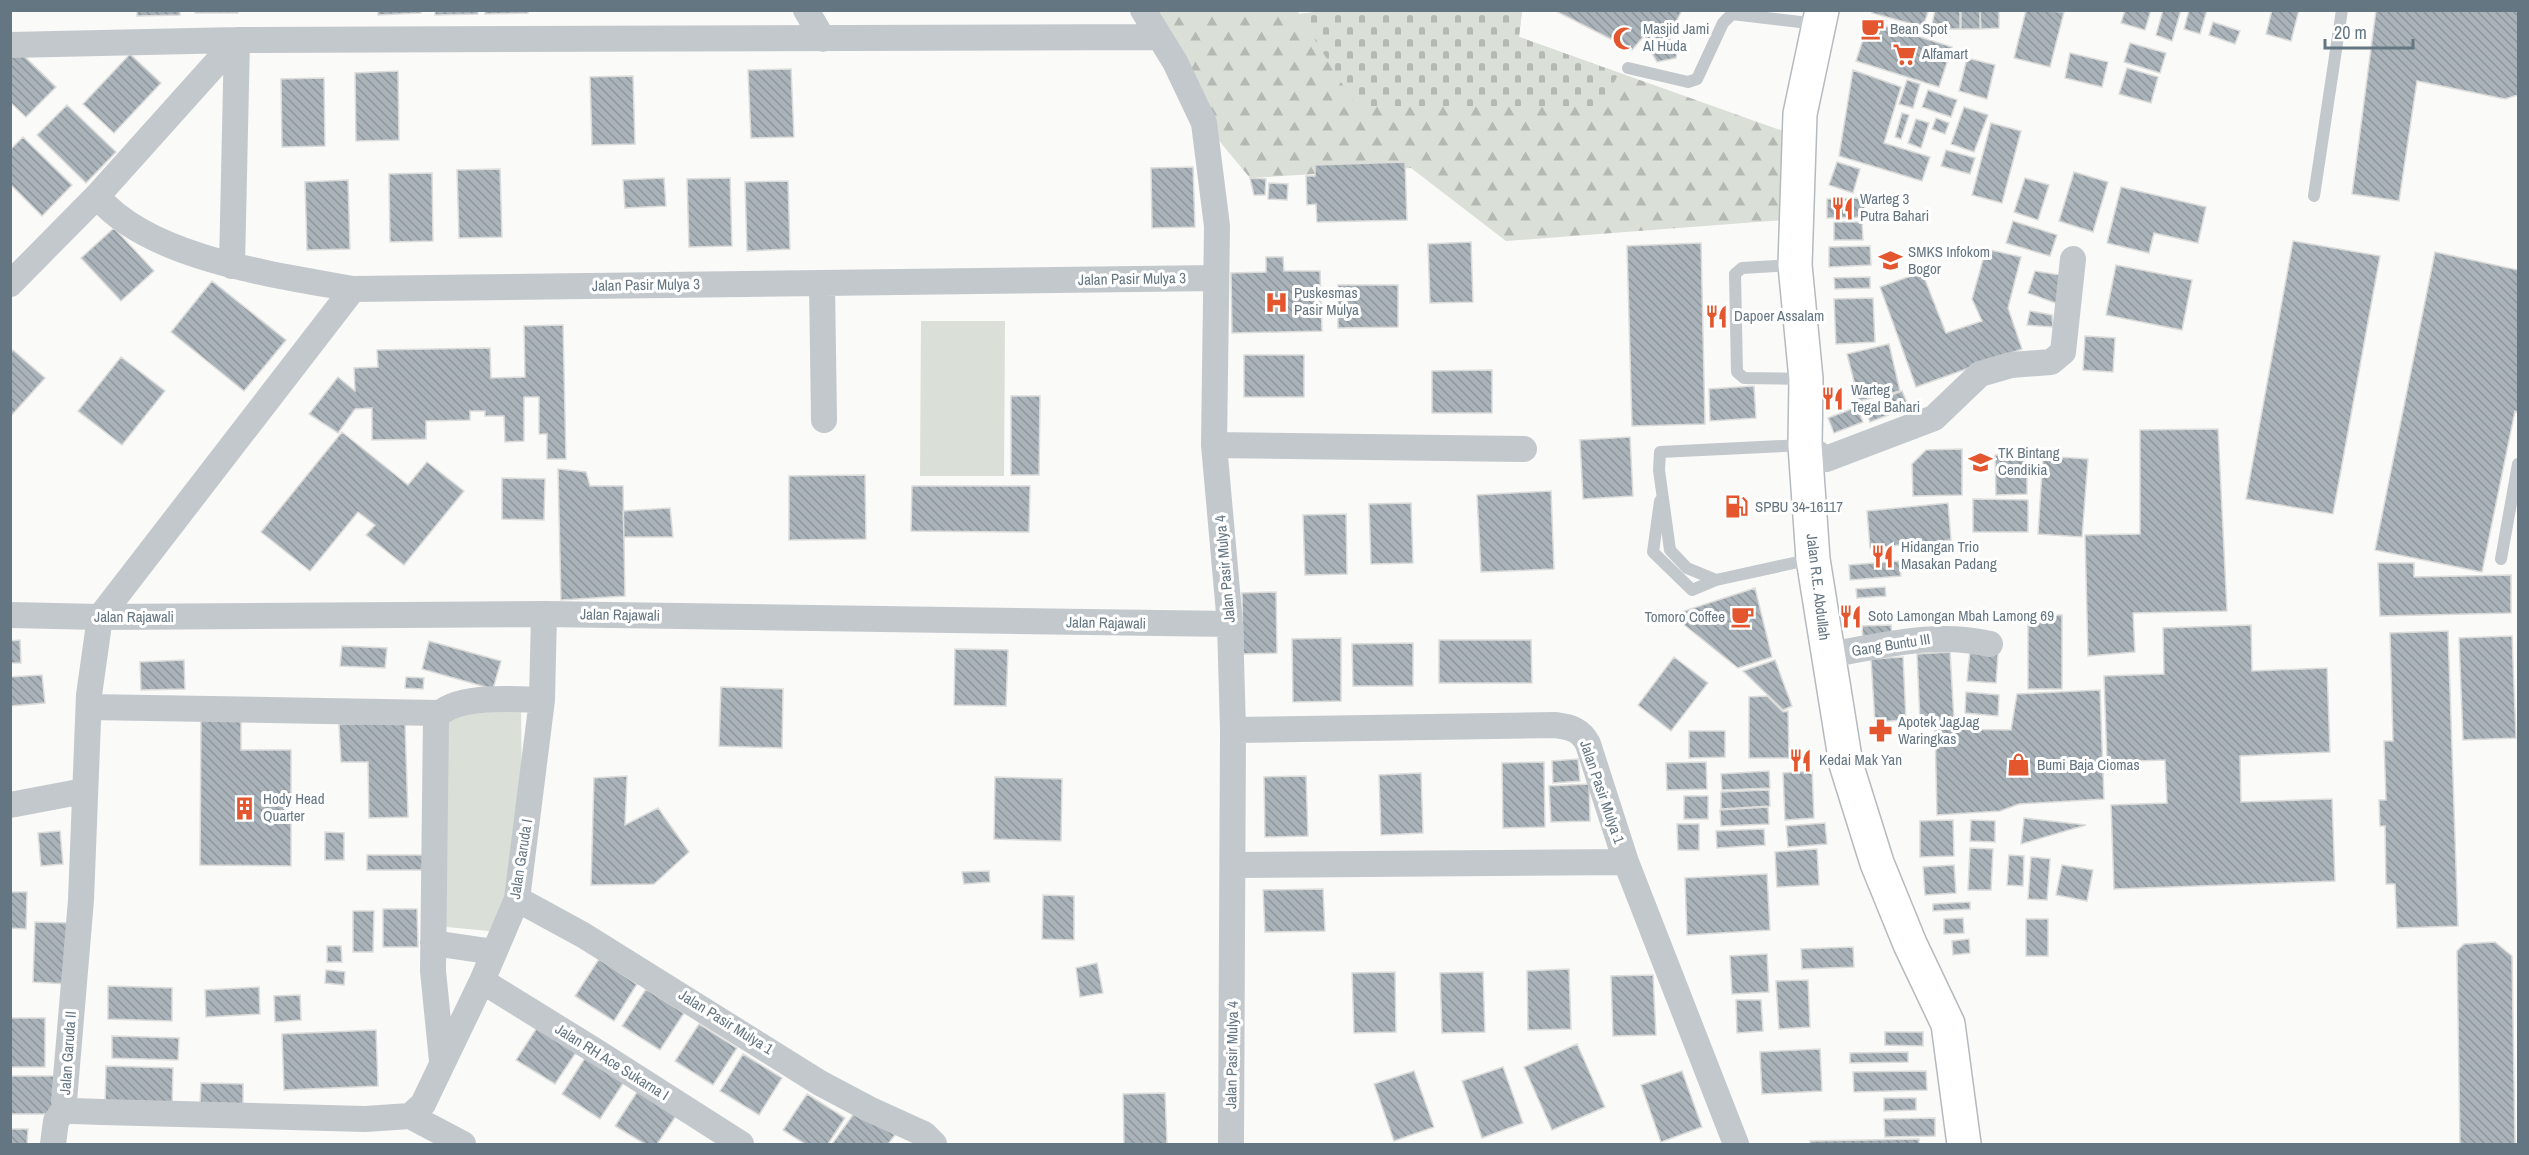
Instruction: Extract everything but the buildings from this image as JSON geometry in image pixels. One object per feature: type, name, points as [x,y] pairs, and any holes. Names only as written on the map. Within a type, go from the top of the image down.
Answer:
[{"type":"main road","name":"Jalan R.E. Abdullah","points":[[1820,17],[1800,114],[1795,265],[1806,379],[1805,445],[1813,559],[1846,764],[1877,863],[1910,944],[1948,1024],[1964,1144]]},
{"type":"street","points":[[806,10],[823,39]]},
{"type":"street","name":"Jalan Pasir Mulya 4","points":[[1143,10],[1175,62],[1204,123],[1217,226],[1214,445],[1230,624],[1233,730],[1231,1144]]},
{"type":"street","points":[[10,45],[237,40],[1159,37]]},
{"type":"street","points":[[10,284],[97,196],[237,40]]},
{"type":"street","points":[[232,266],[237,40]]},
{"type":"street","name":"Jalan Pasir Mulya 3","points":[[97,196],[107,208],[171,246],[232,266],[353,289],[1216,278]]},
{"type":"street","points":[[1805,445],[1826,459],[1934,418],[1980,374],[2011,366],[2052,362],[2059,358],[2062,352],[2073,259]]},
{"type":"street","points":[[822,283],[824,420]]},
{"type":"street","points":[[100,617],[353,289]]},
{"type":"street","points":[[1214,445],[1524,449]]},
{"type":"street","name":"Jalan Rajawali","points":[[10,615],[100,617],[544,614],[1230,624]]},
{"type":"street","name":"Jalan Garuda I","points":[[426,1128],[423,1104],[482,981],[517,899],[542,700],[544,614]]},
{"type":"street","name":"Jalan Garuda II","points":[[100,617],[89,706],[81,900],[64,1090],[66,1107],[74,1111],[365,1119],[426,1128]]},
{"type":"street","name":"Gang Buntu III","points":[[1827,655],[1918,638],[1957,639],[1990,644]]},
{"type":"street","points":[[442,1061],[436,1017],[433,942],[434,723],[440,713],[453,705],[471,701],[542,700]]},
{"type":"street","points":[[89,706],[440,713]]},
{"type":"street","name":"Jalan Pasir Mulya 1","points":[[1233,730],[1567,726],[1584,736],[1626,862],[1736,1144]]},
{"type":"street","points":[[10,805],[84,791]]},
{"type":"street","points":[[1234,866],[1626,862]]},
{"type":"street","name":"Jalan Pasir Mulya 1","points":[[517,899],[583,934],[820,1083],[924,1134],[934,1144]]},
{"type":"street","points":[[433,942],[494,952]]},
{"type":"street","name":"Jalan RH Ace Sukarna I","points":[[482,981],[741,1144]]},
{"type":"street","points":[[53,1144],[56,1121],[66,1107]]},
{"type":"street","points":[[426,1128],[463,1144]]},
{"type":"lane","points":[[2314,196],[2342,10]]},
{"type":"lane","points":[[1628,68],[1688,82],[1694,81],[1698,79],[1723,23],[1732,14],[1820,17]]},
{"type":"lane","points":[[1795,265],[1742,268],[1735,274],[1737,372],[1744,378],[1806,379]]},
{"type":"lane","points":[[1716,580],[1687,568],[1670,550],[1659,452],[1805,445]]},
{"type":"lane","points":[[2501,559],[2518,464]]},
{"type":"lane","points":[[1662,487],[1653,552],[1692,590],[1716,580],[1813,559]]},
{"type":"green space","points":[[1298,10],[1299,14],[1333,10],[1522,11],[1519,37],[1800,137],[1797,219],[1506,241],[1411,168],[1250,178],[1202,120],[1143,11]]},
{"type":"green space","points":[[1333,10],[1522,11],[1519,37],[1619,73],[1602,106],[1356,106],[1299,14]]},
{"type":"green space","points":[[921,321],[1005,321],[1004,476],[920,476]]},
{"type":"green space","points":[[521,706],[522,800],[511,899],[489,931],[436,926],[444,715]]},
{"type":"place","name":"Bean Spot","points":[[1872,29]]},
{"type":"place","name":"Masjid Jami Al Huda","points":[[1625,38]]},
{"type":"place","name":"Alfamart","points":[[1904,54]]},
{"type":"place","name":"Warteg 3 Putra Bahari","points":[[1842,208]]},
{"type":"place","name":"SMKS Infokom Bogor","points":[[1890,261]]},
{"type":"place","name":"Puskesmas Pasir Mulya","points":[[1276,302]]},
{"type":"place","name":"Dapoer Assalam","points":[[1716,316]]},
{"type":"place","name":"Warteg Tegal Bahari","points":[[1833,399]]},
{"type":"place","name":"TK Bintang Cendikia","points":[[1980,462]]},
{"type":"place","name":"SPBU 34-16117","points":[[1737,507]]},
{"type":"place","name":"Hidangan Trio Masakan Padang","points":[[1883,556]]},
{"type":"place","name":"Soto Lamongan Mbah Lamong 69","points":[[1850,616]]},
{"type":"place","name":"Tomoro Coffee","points":[[1743,617]]},
{"type":"place","name":"Apotek JagJag Waringkas","points":[[1880,731]]},
{"type":"place","name":"Kedai Mak Yan","points":[[1801,760]]},
{"type":"place","name":"Bumi Baja Ciomas","points":[[2019,765]]},
{"type":"place","name":"Hody Head Quarter","points":[[245,808]]}]
